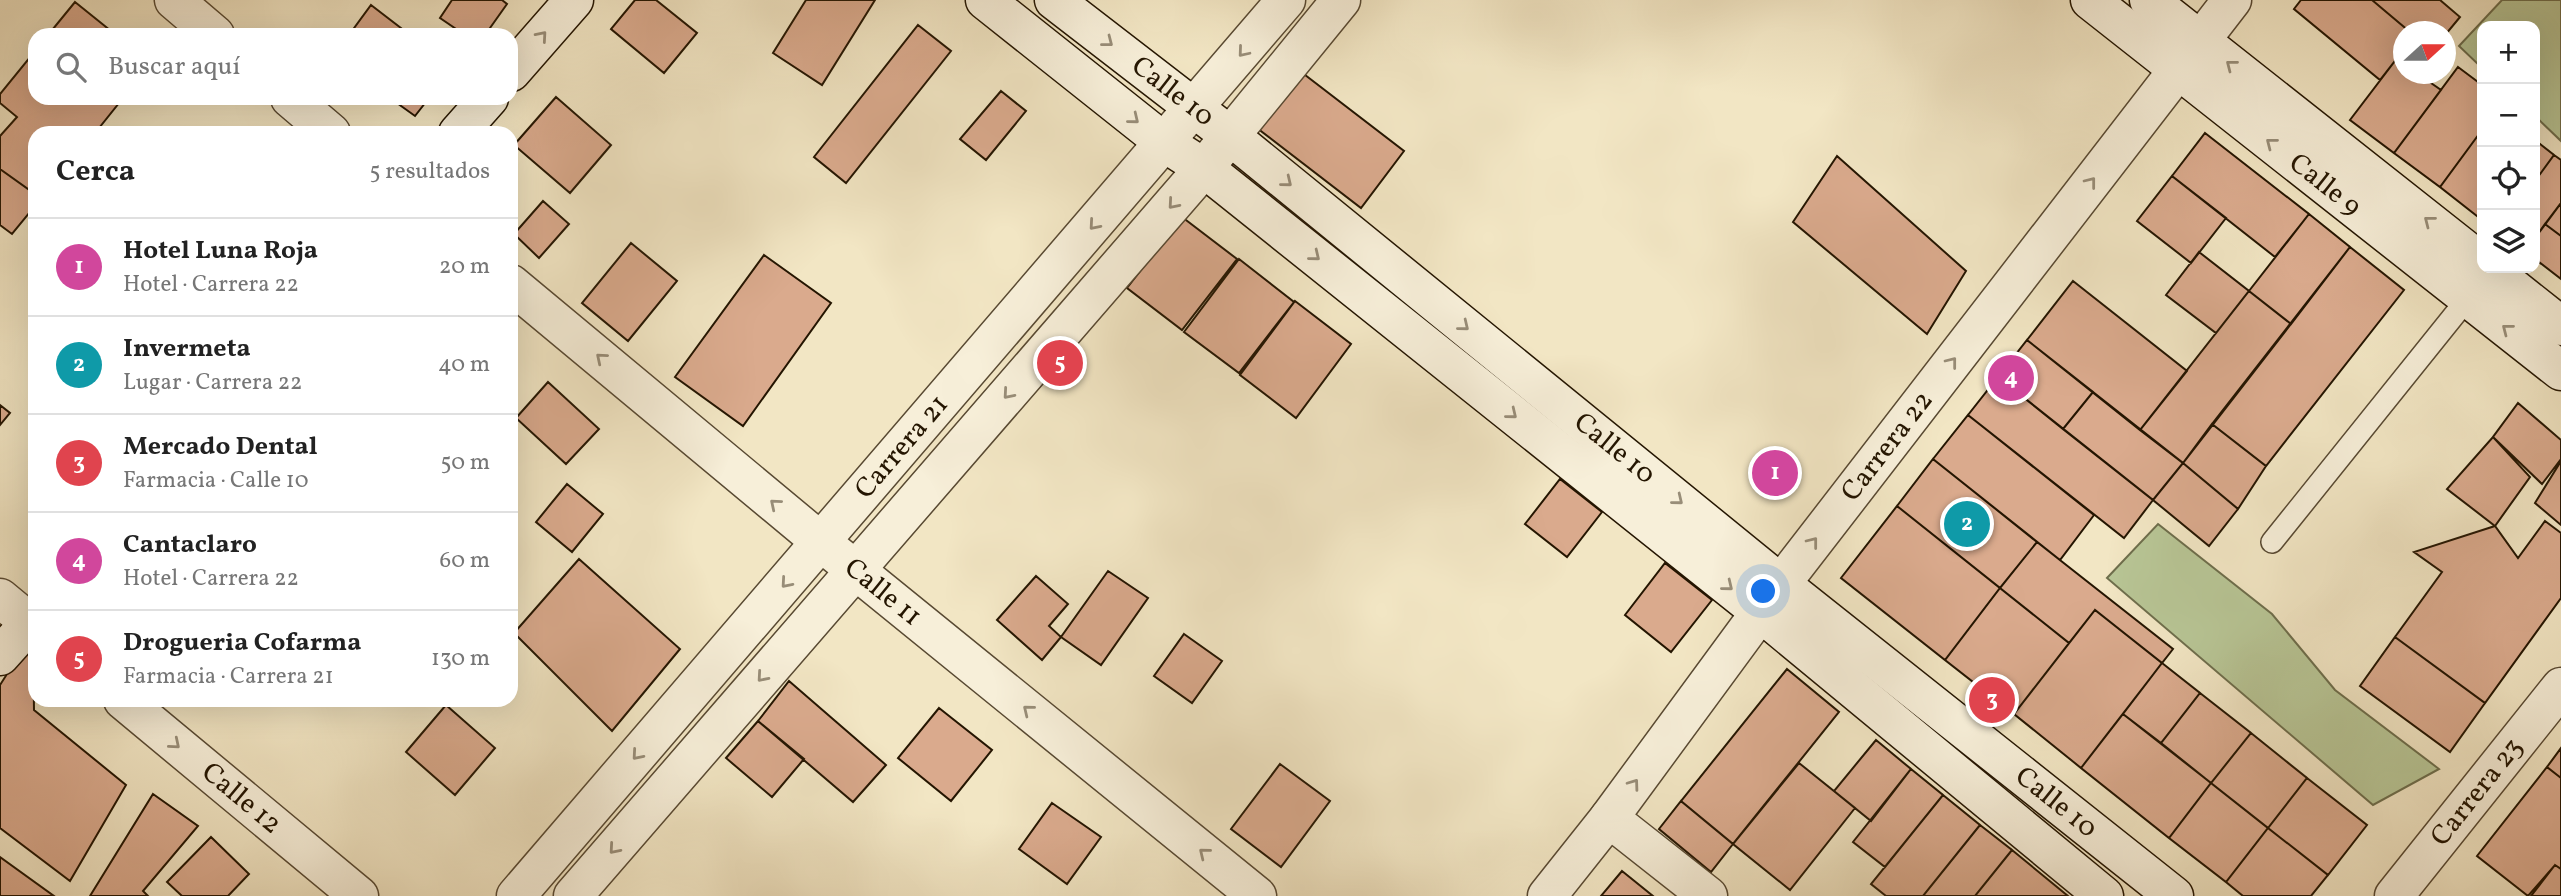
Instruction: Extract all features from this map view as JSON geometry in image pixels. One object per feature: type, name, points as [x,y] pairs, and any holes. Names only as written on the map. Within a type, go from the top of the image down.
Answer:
[{"type":"street","points":[[174,0],[207,28]]},
{"type":"street","points":[[518,64],[574,0]]},
{"type":"street","name":"Calle 10","points":[[985,0],[1165,143],[1204,168],[1771,598],[2174,896]]},
{"type":"street","name":"Calle 10","points":[[1054,0],[1229,135],[1771,598],[2104,896]]},
{"type":"street","name":"Carrera 21","points":[[516,896],[1195,110],[1286,0]]},
{"type":"street","name":"Carrera 21","points":[[573,896],[1204,168],[1341,0]]},
{"type":"street","name":"Calle 9","points":[[2090,0],[2189,55],[2479,276],[2561,326]]},
{"type":"street","name":"Calle 9","points":[[2149,0],[2189,55]]},
{"type":"street","name":"Carrera 22","points":[[1547,896],[1609,818],[1771,598],[2232,0]]},
{"type":"street","points":[[298,105],[323,126]]},
{"type":"street","points":[[464,126],[483,105]]},
{"type":"street","name":"Calle 9","points":[[2479,276],[2561,371]]},
{"type":"street","name":"Calle 11","points":[[518,290],[855,570],[1258,896]]},
{"type":"street","points":[[0,598],[28,618]]},
{"type":"street","points":[[0,656],[28,627]]},
{"type":"street","name":"Carrera 23","points":[[2394,896],[2561,688]]},
{"type":"street","name":"Calle 12","points":[[131,707],[359,896]]},
{"type":"street","points":[[1609,818],[1708,896]]},
{"type":"lane","points":[[2272,542],[2479,276]]},
{"type":"green space","points":[[2502,0],[2561,0],[2561,141],[2540,121],[2540,21],[2482,21]]},
{"type":"green space","points":[[2477,27],[2477,63],[2459,46]]},
{"type":"green space","points":[[2158,524],[2272,614],[2335,690],[2439,769],[2373,805],[2107,578]]},
{"type":"building","points":[[452,0],[502,0],[507,4],[490,28],[455,28],[440,18]]},
{"type":"building","points":[[635,0],[656,0],[697,33],[664,73],[611,29]]},
{"type":"building","points":[[806,0],[875,0],[822,85],[773,53]]},
{"type":"building","points":[[2301,0],[2372,0],[2397,21],[2393,21],[2393,63],[2380,80],[2294,9]]},
{"type":"building","points":[[2372,0],[2440,0],[2460,17],[2456,22],[2397,21]]},
{"type":"building","points":[[75,2],[107,28],[54,28]]},
{"type":"building","points":[[371,5],[401,28],[354,28]]},
{"type":"building","points":[[918,25],[951,51],[846,183],[814,157]]},
{"type":"building","points":[[28,60],[28,105],[117,105],[101,126],[28,126],[28,189],[0,169],[0,136],[17,117],[0,103],[0,94]]},
{"type":"building","points":[[2393,64],[2393,84],[2432,84],[2441,90],[2394,153],[2350,120]]},
{"type":"building","points":[[2458,67],[2477,81],[2477,137],[2440,187],[2394,153],[2445,84],[2456,84]]},
{"type":"building","points":[[1296,68],[1404,151],[1361,208],[1253,125]]},
{"type":"building","points":[[1001,91],[1026,111],[986,160],[960,139]]},
{"type":"building","points":[[556,97],[611,145],[570,193],[518,148],[518,140]]},
{"type":"building","points":[[400,105],[424,105],[415,116]]},
{"type":"building","points":[[2205,133],[2309,214],[2275,257],[2172,176]]},
{"type":"building","points":[[2477,137],[2477,216],[2440,187]]},
{"type":"building","points":[[2540,144],[2554,155],[2540,174]]},
{"type":"building","points":[[2554,155],[2561,160],[2561,203],[2540,231],[2540,210],[2540,174]]},
{"type":"building","points":[[1837,156],[1966,271],[1927,334],[1793,222]]},
{"type":"building","points":[[0,169],[28,189],[28,215],[12,234],[0,225]]},
{"type":"building","points":[[2172,176],[2226,218],[2191,263],[2137,221]]},
{"type":"building","points":[[543,201],[569,224],[539,258],[518,238],[518,229]]},
{"type":"building","points":[[2561,203],[2561,236],[2545,224]]},
{"type":"building","points":[[2309,214],[2350,247],[2291,324],[2249,291]]},
{"type":"building","points":[[1182,217],[1237,259],[1182,330],[1127,288]]},
{"type":"building","points":[[2545,224],[2561,236],[2561,279],[2540,263],[2540,231]]},
{"type":"building","points":[[631,243],[677,281],[628,341],[582,303]]},
{"type":"building","points":[[2350,247],[2404,290],[2266,466],[2212,424]]},
{"type":"building","points":[[2199,252],[2249,291],[2216,333],[2166,295]]},
{"type":"building","points":[[764,255],[831,303],[743,426],[675,377]]},
{"type":"building","points":[[1239,259],[1294,302],[1239,373],[1184,332]]},
{"type":"building","points":[[2073,281],[2187,371],[2140,430],[2027,340]]},
{"type":"building","points":[[2249,291],[2291,324],[2183,463],[2140,430]]},
{"type":"building","points":[[1295,301],[1351,344],[1296,418],[1240,375]]},
{"type":"building","points":[[2027,340],[2093,392],[2063,429],[1998,377]]},
{"type":"building","points":[[1998,377],[2153,500],[2124,538],[1968,415]]},
{"type":"building","points":[[548,382],[599,429],[566,464],[518,420],[518,416]]},
{"type":"building","points":[[2093,392],[2183,463],[2153,500],[2063,429]]},
{"type":"building","points":[[2518,403],[2561,440],[2561,459],[2542,484],[2493,437]]},
{"type":"building","points":[[0,405],[10,413],[0,425]]},
{"type":"building","points":[[1968,415],[2094,515],[2060,560],[1933,459]]},
{"type":"building","points":[[2212,424],[2266,466],[2238,509],[2183,463]]},
{"type":"building","points":[[2493,437],[2530,477],[2495,526],[2447,489]]},
{"type":"building","points":[[1933,459],[2037,542],[2000,588],[1897,506]]},
{"type":"building","points":[[2561,461],[2561,525],[2535,503]]},
{"type":"building","points":[[2183,463],[2238,509],[2209,546],[2153,500]]},
{"type":"building","points":[[1560,479],[1602,512],[1567,557],[1525,524]]},
{"type":"building","points":[[567,484],[603,514],[572,552],[536,522]]},
{"type":"building","points":[[1897,506],[2000,588],[1945,660],[1841,578]]},
{"type":"building","points":[[2545,521],[2561,533],[2561,598],[2485,703],[2395,637],[2442,572],[2414,552],[2495,526],[2518,558]]},
{"type":"building","points":[[2037,542],[2173,649],[2162,663],[2095,610],[2069,643],[2000,588]]},
{"type":"building","points":[[579,559],[680,649],[612,731],[518,637],[518,628]]},
{"type":"building","points":[[1665,563],[1712,600],[1671,652],[1625,615]]},
{"type":"building","points":[[1108,571],[1148,598],[1101,665],[1061,637]]},
{"type":"building","points":[[1036,576],[1068,604],[1049,626],[1061,637],[1042,660],[997,620]]},
{"type":"building","points":[[2000,588],[2069,643],[2014,714],[1945,660]]},
{"type":"building","points":[[2095,610],[2162,663],[2081,768],[2014,714]]},
{"type":"building","points":[[1184,634],[1222,661],[1192,703],[1154,676]]},
{"type":"building","points":[[2395,637],[2485,703],[2450,752],[2360,686]]},
{"type":"building","points":[[28,641],[28,707],[34,707],[34,710],[126,785],[70,881],[0,828],[0,685]]},
{"type":"building","points":[[2162,663],[2200,693],[2161,743],[2123,714]]},
{"type":"building","points":[[1787,669],[1839,712],[1733,844],[1681,801]]},
{"type":"building","points":[[789,681],[886,765],[853,802],[758,721]]},
{"type":"building","points":[[2200,693],[2251,733],[2211,783],[2161,743]]},
{"type":"building","points":[[444,707],[448,707],[495,748],[455,795],[406,752]]},
{"type":"building","points":[[939,708],[992,750],[951,801],[898,758]]},
{"type":"building","points":[[2123,714],[2211,783],[2169,838],[2081,768]]},
{"type":"building","points":[[758,721],[804,759],[772,797],[726,758]]},
{"type":"building","points":[[2251,733],[2307,778],[2268,828],[2211,783]]},
{"type":"building","points":[[1876,740],[1911,769],[1871,821],[1834,791]]},
{"type":"building","points":[[2561,748],[2561,778],[2547,767]]},
{"type":"building","points":[[1799,763],[1855,808],[1790,890],[1733,844]]},
{"type":"building","points":[[1280,764],[1330,801],[1281,867],[1231,829]]},
{"type":"building","points":[[2547,767],[2561,778],[2561,869],[2555,865],[2528,896],[2477,856]]},
{"type":"building","points":[[1911,769],[1943,795],[1885,867],[1853,842]]},
{"type":"building","points":[[2307,778],[2367,825],[2328,875],[2268,828]]},
{"type":"building","points":[[2211,783],[2268,828],[2226,882],[2169,838]]},
{"type":"building","points":[[153,794],[198,826],[143,891],[148,896],[90,896]]},
{"type":"building","points":[[1943,795],[1980,825],[1923,896],[1886,896],[1871,884]]},
{"type":"building","points":[[1681,801],[1733,844],[1711,872],[1659,829]]},
{"type":"building","points":[[1052,803],[1101,837],[1067,884],[1019,849]]},
{"type":"building","points":[[1980,825],[2012,850],[1975,896],[1923,896]]},
{"type":"building","points":[[2268,828],[2328,875],[2311,896],[2243,896],[2226,882]]},
{"type":"building","points":[[211,837],[249,874],[228,896],[182,896],[167,882]]},
{"type":"building","points":[[2012,850],[2068,896],[1975,896]]},
{"type":"building","points":[[0,857],[54,896],[0,896]]},
{"type":"building","points":[[2555,865],[2561,869],[2561,896],[2531,896]]},
{"type":"building","points":[[1622,871],[1653,896],[1601,896]]},
{"type":"place","name":"Drogueria Cofarma","points":[[1060,363]]},
{"type":"place","name":"Cantaclaro","points":[[2011,378]]},
{"type":"place","name":"Hotel Luna Roja","points":[[1775,473]]},
{"type":"place","name":"Invermeta","points":[[1967,524]]},
{"type":"place","name":"Mercado Dental","points":[[1992,700]]}]
